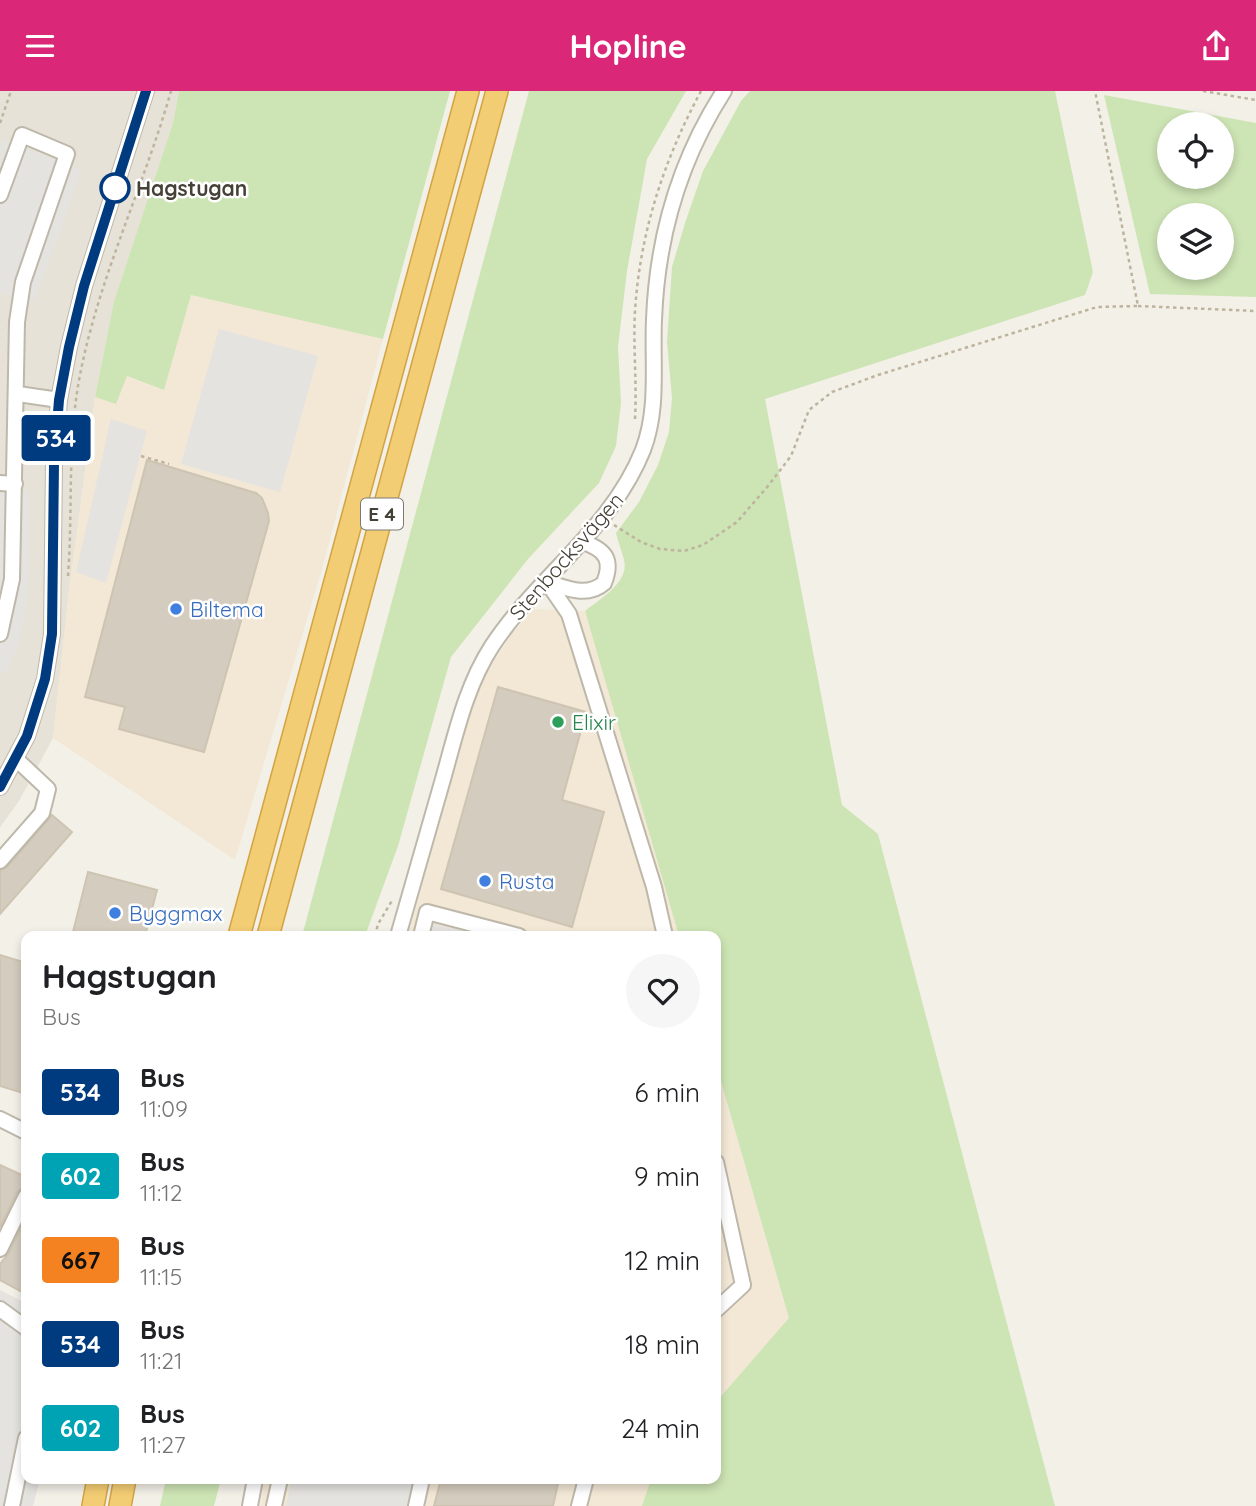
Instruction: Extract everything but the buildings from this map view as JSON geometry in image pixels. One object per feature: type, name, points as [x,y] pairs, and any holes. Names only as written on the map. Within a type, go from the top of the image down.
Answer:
[{"type":"highway","name":"E 4","points":[[241,931],[468,91]]},
{"type":"highway","name":"E 4","points":[[269,931],[497,91]]},
{"type":"highway","points":[[93,1506],[97,1484]]},
{"type":"highway","points":[[120,1506],[124,1484]]},
{"type":"street","points":[[0,787],[27,736],[45,679],[52,634],[54,463],[59,400],[69,347],[84,286],[145,91]]},
{"type":"street","name":"Stenbocksvägen","points":[[399,931],[470,688],[480,666],[506,627],[604,518],[624,489],[636,465],[651,423],[654,397],[655,283],[663,235],[687,159],[724,91]]},
{"type":"street","points":[[0,195],[22,135],[67,154],[23,282],[18,322],[18,394],[8,483],[5,588],[0,632]]},
{"type":"street","points":[[18,394],[59,400]]},
{"type":"street","points":[[547,582],[578,591],[589,591],[604,583],[609,566],[605,556],[597,547],[583,543]]},
{"type":"street","points":[[547,582],[569,614],[654,887],[664,931]]},
{"type":"street","points":[[0,861],[42,813],[48,789],[16,759]]},
{"type":"street","points":[[422,931],[427,912],[500,931]]},
{"type":"street","points":[[0,1119],[21,1130]]},
{"type":"street","points":[[721,1185],[743,1285],[721,1305]]},
{"type":"street","points":[[0,1249],[21,1206]]},
{"type":"street","points":[[0,1309],[21,1324]]},
{"type":"street","points":[[12,1506],[21,1462]]},
{"type":"street","points":[[250,1506],[254,1484]]},
{"type":"street","points":[[274,1506],[279,1484]]},
{"type":"street","points":[[416,1506],[421,1484]]},
{"type":"street","points":[[579,1506],[585,1484]]},
{"type":"path","points":[[0,123],[11,91]]},
{"type":"path","points":[[68,576],[72,444],[80,374],[105,285],[137,188],[158,140],[171,91]]},
{"type":"path","points":[[635,423],[635,314],[645,236],[669,157],[701,91]]},
{"type":"path","points":[[1094,91],[1138,306]]},
{"type":"path","points":[[1203,91],[1256,100]]},
{"type":"path","points":[[604,518],[641,542],[660,549],[684,551],[703,545],[737,522],[768,486],[791,456],[809,410],[832,392],[878,375],[1097,307],[1256,311]]},
{"type":"path","points":[[141,456],[169,464]]},
{"type":"path","points":[[376,931],[396,894]]},
{"type":"shaded area","points":[[0,91],[179,91],[173,123],[114,301],[95,397],[53,738],[19,801],[0,827]]},
{"type":"shaded area","points":[[3,139],[82,170],[35,300],[0,294],[0,148]]},
{"type":"shaded area","points":[[191,295],[383,339],[322,569],[235,860],[53,738],[95,397],[116,404],[126,376],[164,390]]},
{"type":"shaded area","points":[[219,329],[318,356],[280,492],[181,464]]},
{"type":"shaded area","points":[[111,419],[147,431],[106,583],[76,572]]},
{"type":"shaded area","points":[[29,491],[26,610],[19,643],[6,673],[0,670],[0,492]]},
{"type":"shaded area","points":[[534,609],[585,611],[678,931],[409,931],[471,710],[485,676],[510,636]]},
{"type":"shaded area","points":[[434,924],[463,931],[432,931]]},
{"type":"shaded area","points":[[721,1081],[789,1318],[721,1396]]},
{"type":"shaded area","points":[[0,1290],[21,1300],[21,1484],[39,1484],[33,1506],[0,1506]]},
{"type":"shaded area","points":[[263,1484],[649,1484],[642,1506],[261,1506]]},
{"type":"shaded area","points":[[290,1484],[415,1484],[409,1506],[286,1506]]},
{"type":"green space","points":[[179,91],[450,91],[383,339],[191,295],[164,390],[127,376],[116,404],[95,397],[114,301],[173,123]]},
{"type":"green space","points":[[529,91],[686,91],[647,159],[627,271],[618,347],[621,403],[616,446],[599,483],[528,559],[451,657],[398,846],[367,931],[303,931]]},
{"type":"green space","points":[[750,91],[1055,91],[1093,272],[1085,295],[765,399],[842,805],[878,834],[1055,1506],[642,1506],[649,1484],[721,1484],[721,1396],[789,1318],[721,1081],[721,931],[678,931],[585,611],[612,590],[622,576],[624,560],[616,533],[639,502],[658,465],[669,432],[672,398],[667,342],[672,267],[703,171],[741,101]]},
{"type":"green space","points":[[1104,95],[1196,112],[1157,112],[1157,189],[1234,189],[1234,119],[1256,123],[1256,297],[1150,294]]},
{"type":"green space","points":[[165,1484],[220,1484],[214,1506],[160,1506]]},
{"type":"bus line","name":"534","points":[[0,787],[27,736],[45,679],[52,634],[54,463],[59,400],[69,347],[84,286],[146,91]]},
{"type":"place","name":"Hagstugan","points":[[115,188]]},
{"type":"place","name":"Biltema","points":[[176,609]]},
{"type":"place","name":"Elixir","points":[[558,722]]},
{"type":"place","name":"Rusta","points":[[485,881]]},
{"type":"place","name":"Byggmax","points":[[115,913]]}]
